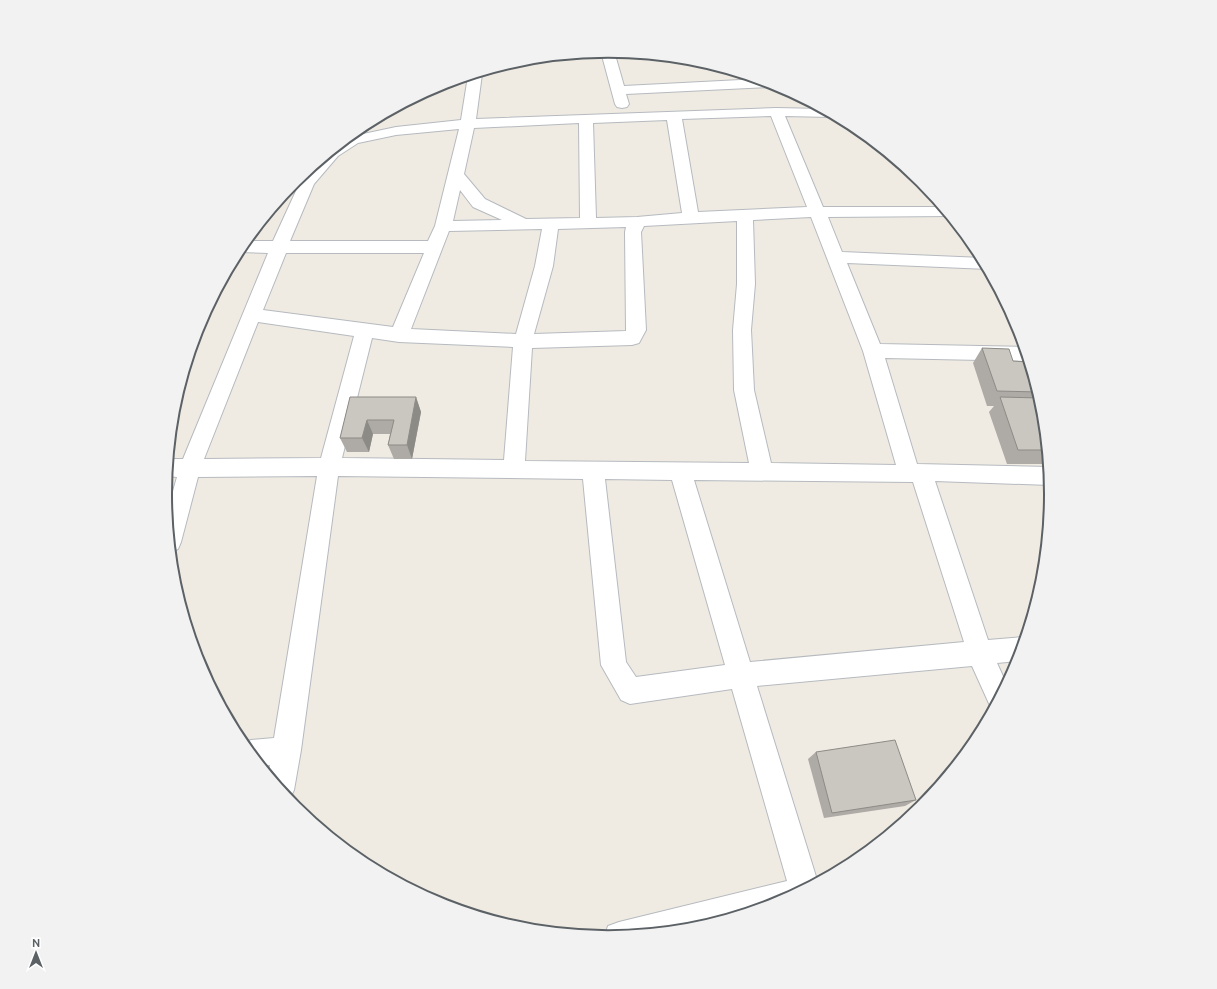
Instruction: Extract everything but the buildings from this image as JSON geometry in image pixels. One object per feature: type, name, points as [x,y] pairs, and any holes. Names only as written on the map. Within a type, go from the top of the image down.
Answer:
[{"type":"street","points":[[609,58],[625,117]]},
{"type":"street","points":[[399,335],[443,226],[468,124],[474,79]]},
{"type":"street","points":[[618,90],[754,83]]},
{"type":"street","points":[[355,140],[396,131],[468,124],[776,112],[821,113]]},
{"type":"street","points":[[776,112],[836,257],[873,352],[980,654],[998,693]]},
{"type":"street","points":[[674,116],[691,218]]},
{"type":"street","points":[[586,120],[588,223]]},
{"type":"street","points":[[174,529],[190,467],[279,247],[307,183],[323,164]]},
{"type":"street","points":[[456,175],[479,203],[524,224]]},
{"type":"street","points":[[443,226],[637,222],[647,220],[817,212],[941,212]]},
{"type":"street","points":[[745,216],[746,284],[742,330],[744,390],[762,472]]},
{"type":"street","points":[[252,315],[399,335],[523,341],[632,338],[637,330],[633,232],[637,222]]},
{"type":"street","points":[[514,469],[523,341],[544,266],[551,223]]},
{"type":"street","points":[[249,247],[435,247]]},
{"type":"street","points":[[836,257],[979,264]]},
{"type":"street","points":[[281,783],[329,467],[365,330]]},
{"type":"street","points":[[873,352],[1022,354]]},
{"type":"street","points":[[173,468],[329,467],[915,473],[1044,476]]},
{"type":"street","points":[[593,470],[614,665],[630,691],[741,675],[1017,650]]},
{"type":"street","points":[[680,471],[804,885]]},
{"type":"street","points":[[257,753],[287,750]]},
{"type":"street","points":[[656,928],[773,899]]}]
